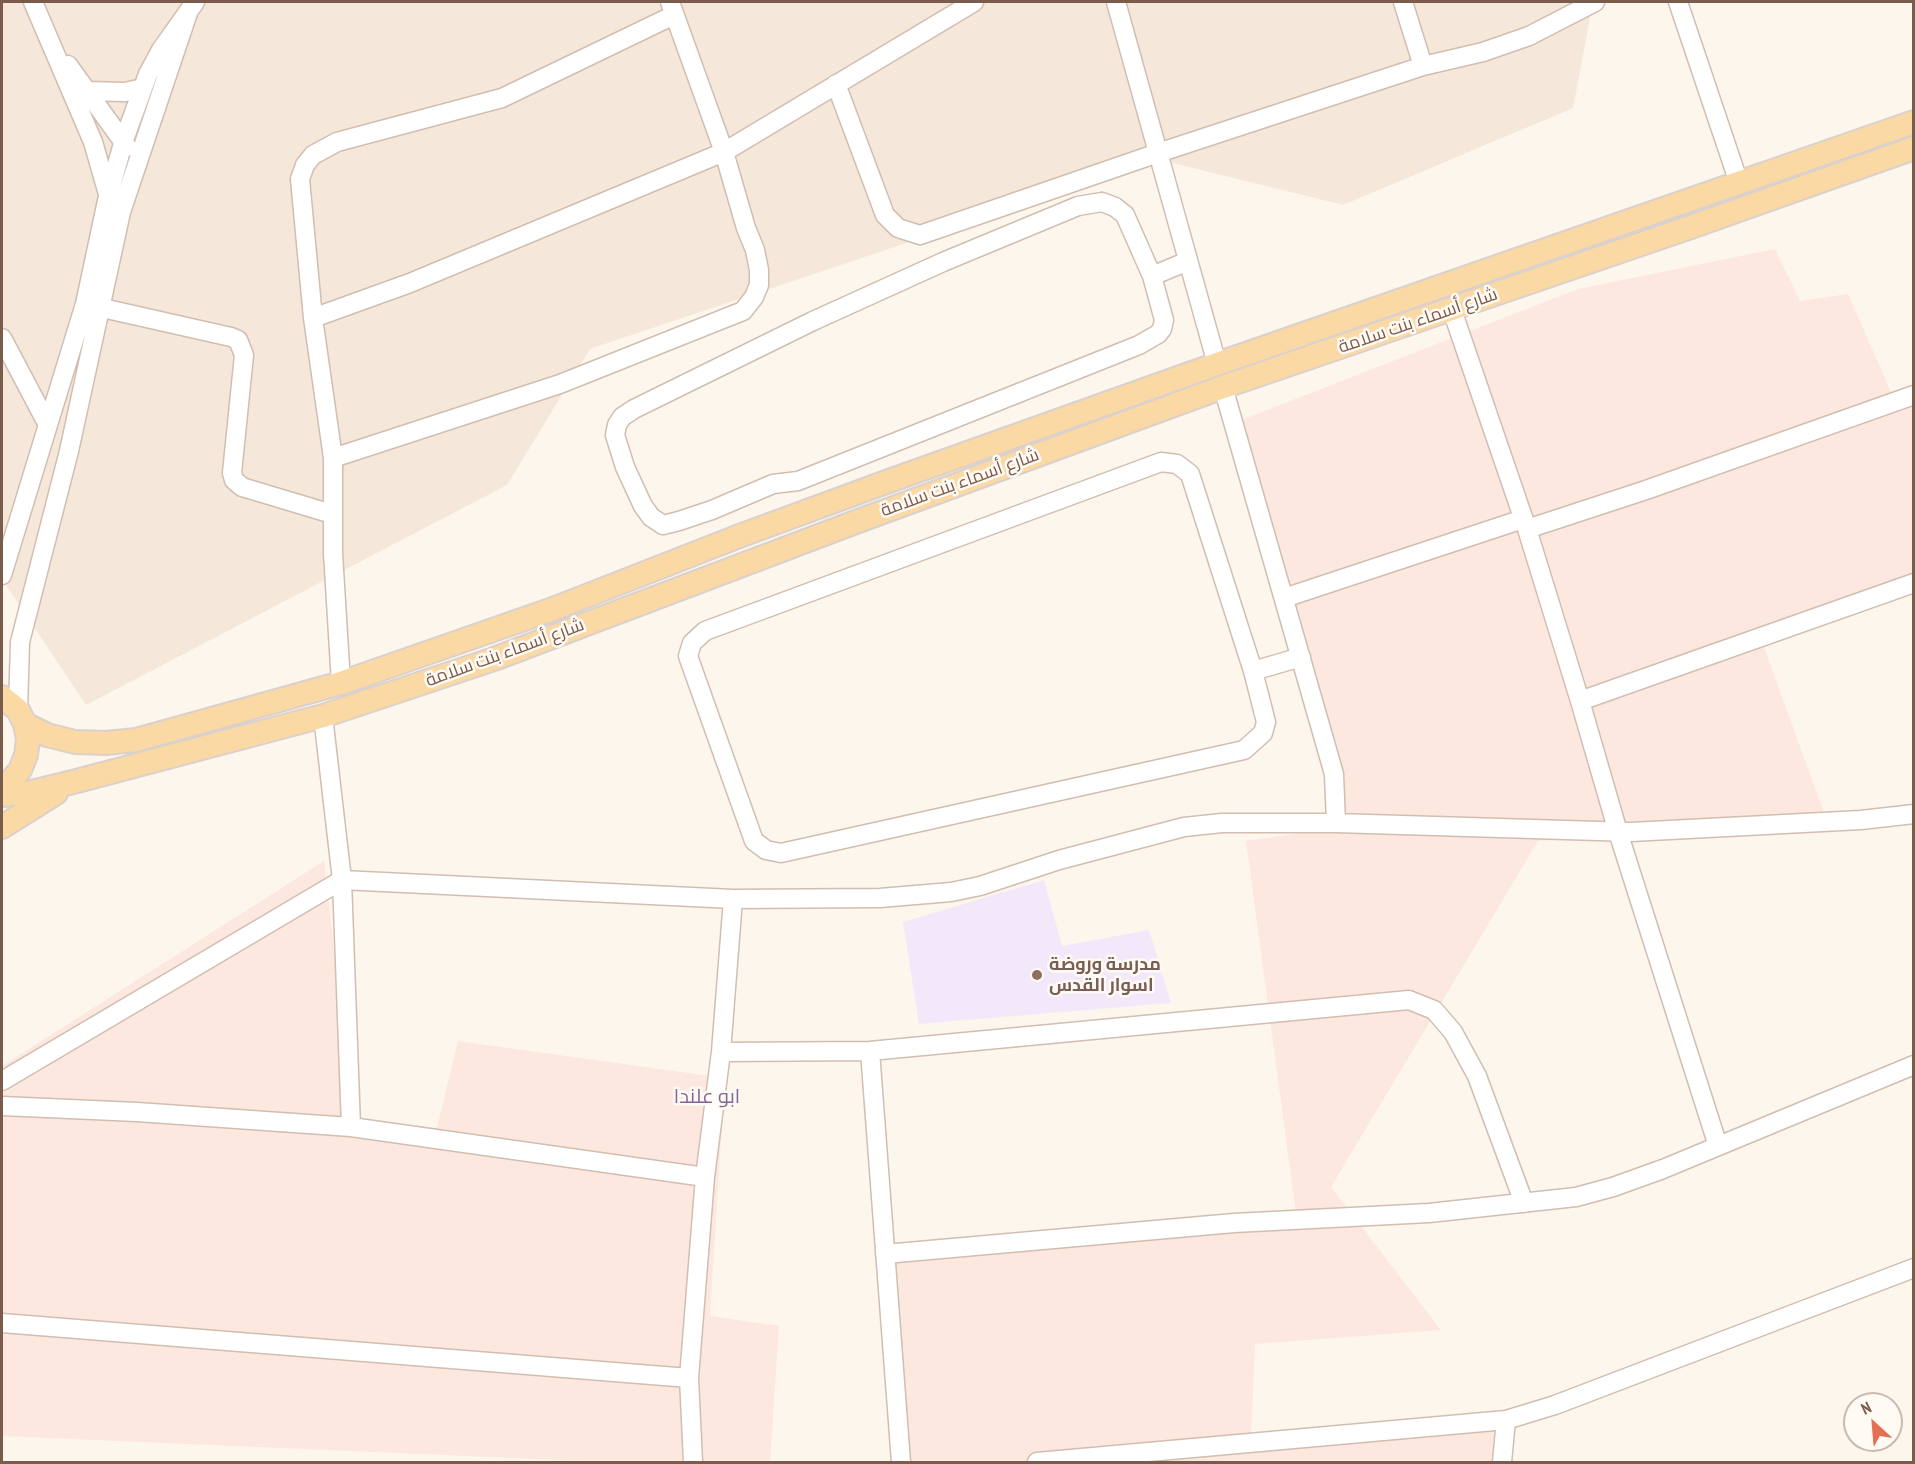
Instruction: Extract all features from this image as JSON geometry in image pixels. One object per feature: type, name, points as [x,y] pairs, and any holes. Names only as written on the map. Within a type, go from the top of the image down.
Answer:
[{"type":"main road","name":"شارع أسماء بنت سلامة","points":[[15,710],[47,735],[75,742],[106,743],[136,740],[341,683],[553,609],[742,535],[1217,364],[1914,122]]},
{"type":"main road","name":"شارع أسماء بنت سلامة","points":[[2,795],[28,793],[73,782],[323,716],[494,659],[853,523],[1223,387],[1452,310],[1914,148]]},
{"type":"main road","points":[[2,786],[10,782],[20,770],[26,755],[28,739],[15,710]]},
{"type":"main road","points":[[2,827],[73,782]]},
{"type":"street","points":[[33,2],[93,142],[108,196]]},
{"type":"street","points":[[313,318],[410,283],[724,152],[974,2]]},
{"type":"street","points":[[1116,2],[1217,364]]},
{"type":"street","points":[[1403,2],[1423,66]]},
{"type":"street","points":[[836,84],[885,215],[898,228],[920,235],[1158,153],[1423,66],[1483,51],[1529,36],[1595,2]]},
{"type":"street","points":[[1678,2],[1739,183]]},
{"type":"street","points":[[15,710],[20,642],[69,451],[108,196],[124,140],[143,88],[161,50],[192,7]]},
{"type":"street","points":[[2,575],[48,425],[92,305],[135,165],[192,7]]},
{"type":"street","points":[[333,458],[560,384],[743,310],[754,297],[759,285],[759,270],[724,152],[672,8],[502,98],[337,142],[313,155],[305,165],[300,179],[313,318],[333,458],[332,514],[341,683]]},
{"type":"street","points":[[51,41],[124,140],[135,165]]},
{"type":"street","points":[[87,91],[117,93],[143,88]]},
{"type":"street","points":[[1102,202],[1115,207],[1125,215],[1152,276],[1164,320],[1158,334],[1139,345],[798,481],[773,484],[679,521],[663,525],[651,517],[643,506],[615,435],[622,417],[634,409],[770,341],[933,267],[1078,206],[1102,202]]},
{"type":"street","points":[[1152,276],[1188,261]]},
{"type":"street","points":[[92,305],[238,340],[244,355],[232,473],[234,480],[242,487],[332,514]]},
{"type":"street","points":[[1452,310],[1525,524],[1618,832],[1718,1146]]},
{"type":"street","points":[[2,338],[48,425]]},
{"type":"street","points":[[1223,387],[1334,774],[1336,823]]},
{"type":"street","points":[[1284,598],[1525,524],[1646,490],[1914,395]]},
{"type":"street","points":[[1161,462],[1177,464],[1190,474],[1253,671],[1266,722],[1263,733],[1244,750],[781,853],[766,850],[754,841],[688,656],[692,643],[705,631],[1161,462]]},
{"type":"street","points":[[1580,701],[1914,583]]},
{"type":"street","points":[[1253,671],[1300,657]]},
{"type":"street","points":[[323,716],[342,880],[351,1127]]},
{"type":"street","points":[[2,1081],[342,880],[733,899],[879,898],[951,892],[980,886],[1059,860],[1184,827],[1222,823],[1336,823],[1618,832],[1861,820],[1914,814]]},
{"type":"street","points":[[693,1462],[689,1378],[705,1177],[721,1052],[733,899]]},
{"type":"street","points":[[721,1052],[870,1051],[1409,1000],[1434,1010],[1453,1032],[1478,1076],[1524,1203]]},
{"type":"street","points":[[870,1051],[901,1462]]},
{"type":"street","points":[[885,1254],[1234,1223],[1429,1213],[1576,1197],[1613,1187],[1718,1146],[1914,1065]]},
{"type":"street","points":[[2,1106],[137,1112],[351,1127],[705,1177]]},
{"type":"street","points":[[1037,1462],[1506,1420],[1555,1405],[1914,1268]]},
{"type":"street","points":[[2,1323],[689,1378]]},
{"type":"street","points":[[1502,1462],[1506,1420]]},
{"type":"shaded area","points":[[2,2],[1593,2],[1573,108],[1343,205],[1157,159],[590,349],[507,485],[86,705],[2,579]]},
{"type":"shaded area","points":[[1775,249],[1800,301],[1848,294],[1898,408],[1913,403],[1914,585],[1762,642],[1827,821],[1538,841],[1331,1187],[1441,1330],[1255,1344],[1251,1436],[1480,1414],[1515,1462],[903,1462],[886,1254],[1296,1213],[1246,841],[1350,826],[1226,426],[1578,289]]},
{"type":"shaded area","points":[[324,861],[353,1118],[437,1128],[458,1041],[725,1078],[710,1316],[779,1326],[770,1462],[605,1462],[2,1436],[2,1066]]},
{"type":"shaded area","name":"مدرسة وروضة اسوار القدس","points":[[1044,880],[1062,946],[1149,930],[1171,1003],[919,1024],[903,922]]},
{"type":"place","name":"مدرسة وروضة اسوار القدس","points":[[1037,975]]},
{"type":"district","name":"ابو علندا","points":[[707,1097]]}]
